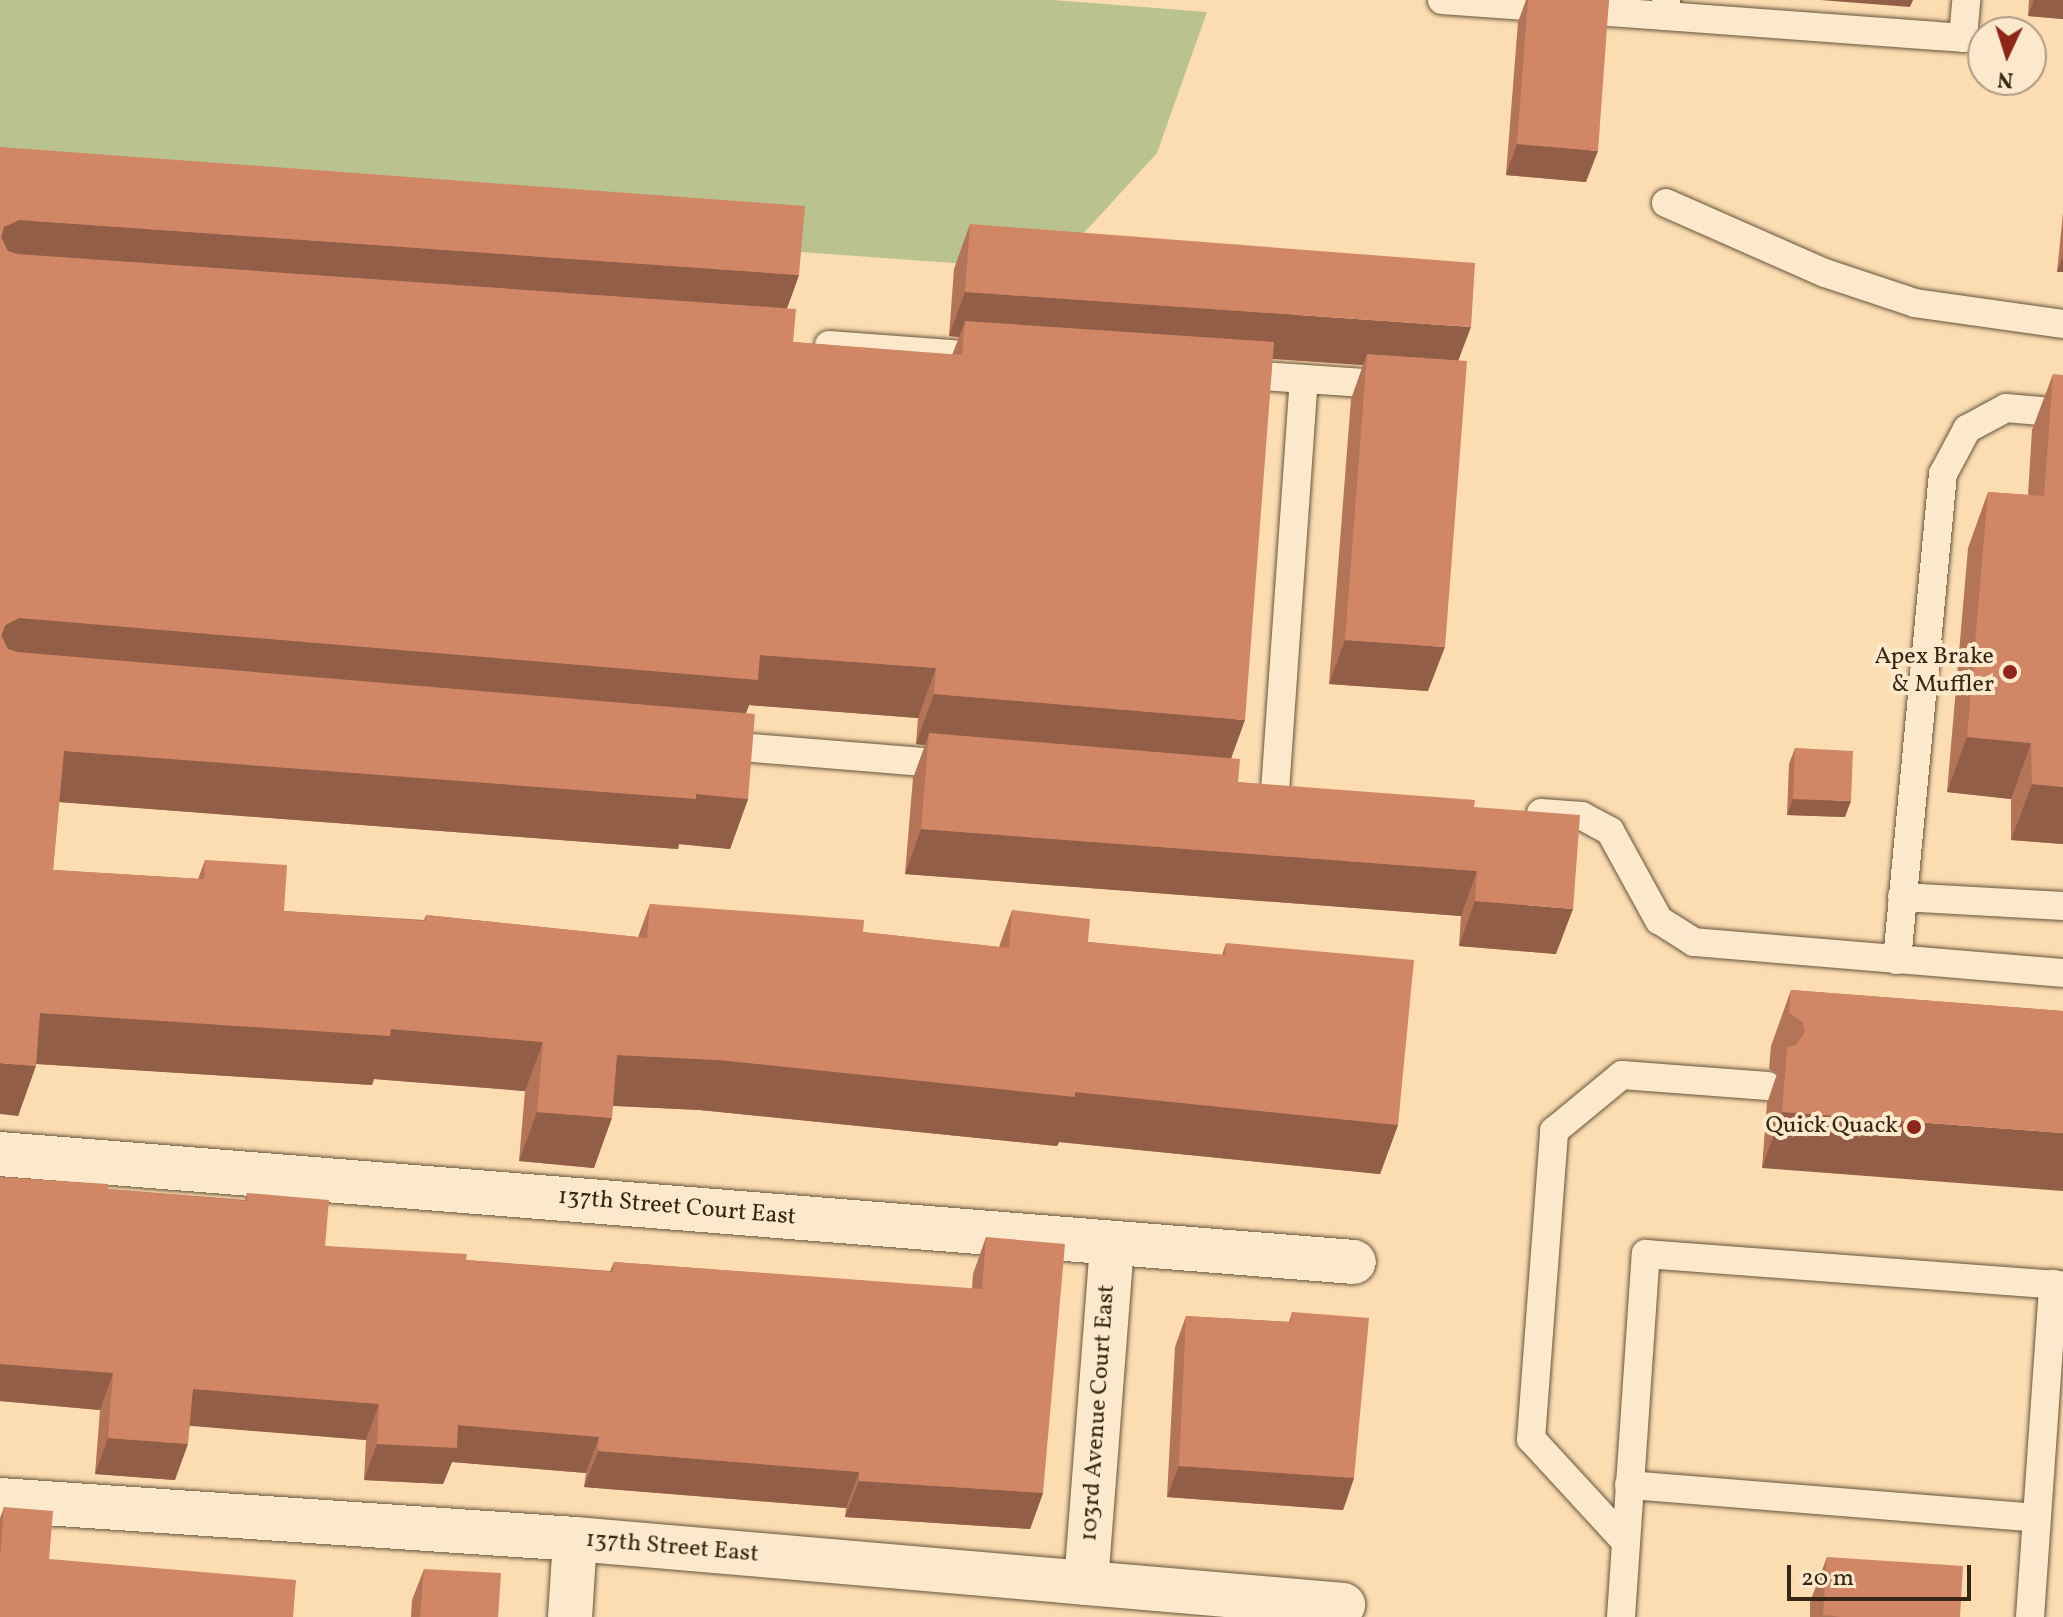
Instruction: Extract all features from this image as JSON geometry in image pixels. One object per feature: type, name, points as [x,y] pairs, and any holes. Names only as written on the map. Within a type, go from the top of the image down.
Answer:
[{"type":"street","name":"137th Street Court East","points":[[0,1154],[1354,1262]]},
{"type":"street","name":"103rd Avenue Court East","points":[[1086,1583],[1112,1243]]},
{"type":"street","name":"137th Street East","points":[[0,1500],[575,1539],[1343,1605]]},
{"type":"street","points":[[570,1617],[575,1539]]},
{"type":"lane","points":[[1442,0],[1665,8],[1963,38],[1966,0]]},
{"type":"lane","points":[[1666,203],[1825,273],[1915,303],[2063,324]]},
{"type":"lane","points":[[795,343],[1018,359]]},
{"type":"lane","points":[[1209,372],[1425,387]]},
{"type":"lane","points":[[1275,791],[1304,379]]},
{"type":"lane","points":[[1897,960],[1943,474],[1967,429],[2006,408],[2063,413]]},
{"type":"lane","points":[[685,742],[988,767]]},
{"type":"lane","points":[[1243,788],[1306,793]]},
{"type":"lane","points":[[1518,811],[1599,823],[1619,840],[1659,920],[1694,942],[2063,973]]},
{"type":"lane","points":[[1902,897],[2063,906]]},
{"type":"lane","points":[[1624,1540],[1531,1439],[1554,1131],[1622,1075],[1768,1086]]},
{"type":"lane","points":[[1621,1617],[1646,1254],[2058,1284],[2056,1337],[2036,1518],[2030,1617]]},
{"type":"lane","points":[[1629,1485],[2036,1518]]},
{"type":"green space","points":[[0,0],[1053,0],[1207,12],[1157,153],[1050,270],[0,194]]},
{"type":"building","points":[[1528,0],[1609,0],[1598,151],[1517,144]]},
{"type":"building","points":[[0,147],[805,206],[799,275],[19,220],[4,227],[1,237],[8,251],[17,254],[796,309],[793,342],[962,355],[965,321],[1274,342],[1245,720],[934,694],[936,668],[760,655],[758,680],[19,618],[5,625],[1,635],[8,649],[17,652],[755,714],[748,799],[696,794],[696,799],[64,751],[53,870],[204,879],[205,860],[287,865],[284,911],[426,921],[426,915],[647,938],[650,904],[864,920],[863,932],[1009,948],[1012,910],[1090,919],[1088,942],[1225,955],[1226,943],[1414,960],[1398,1125],[1075,1092],[1075,1097],[718,1060],[617,1055],[612,1118],[537,1112],[543,1042],[391,1029],[390,1036],[40,1013],[36,1066],[0,1063]]},
{"type":"building","points":[[970,224],[1475,263],[1471,327],[965,292]]},
{"type":"building","points":[[1367,354],[1467,361],[1445,647],[1345,640]]},
{"type":"building","name":"Apex Brake & Muffler","points":[[2053,374],[2063,375],[2063,787],[2032,784],[2031,743],[1967,737],[1988,492],[2044,496]]},
{"type":"building","points":[[929,733],[1240,759],[1238,782],[1475,800],[1474,807],[1580,815],[1573,909],[1475,901],[1477,871],[921,829]]},
{"type":"building","points":[[1795,748],[1853,751],[1851,801],[1793,799]]},
{"type":"building","points":[[1791,990],[2063,1011],[2063,1133],[1782,1112],[1787,1047],[1796,1045],[1805,1032],[1803,1022],[1789,1013]]},
{"type":"building","points":[[0,1177],[108,1184],[108,1189],[247,1201],[247,1193],[329,1200],[325,1246],[467,1254],[466,1260],[613,1272],[614,1262],[982,1289],[986,1237],[1065,1244],[1043,1493],[859,1481],[859,1472],[598,1451],[599,1437],[458,1425],[457,1448],[377,1444],[379,1404],[193,1389],[188,1444],[108,1438],[113,1373],[0,1364]]},
{"type":"building","points":[[1292,1312],[1369,1318],[1354,1478],[1179,1466],[1186,1316],[1291,1322]]},
{"type":"building","points":[[4,1507],[53,1511],[49,1559],[296,1580],[293,1617],[0,1617]]},
{"type":"building","points":[[1827,1557],[1963,1566],[1960,1617],[1823,1615]]},
{"type":"building","points":[[424,1569],[501,1573],[498,1617],[420,1617]]},
{"type":"place","name":"Apex Brake & Muffler","points":[[2010,672]]},
{"type":"place","name":"Quick Quack","points":[[1914,1127]]}]
